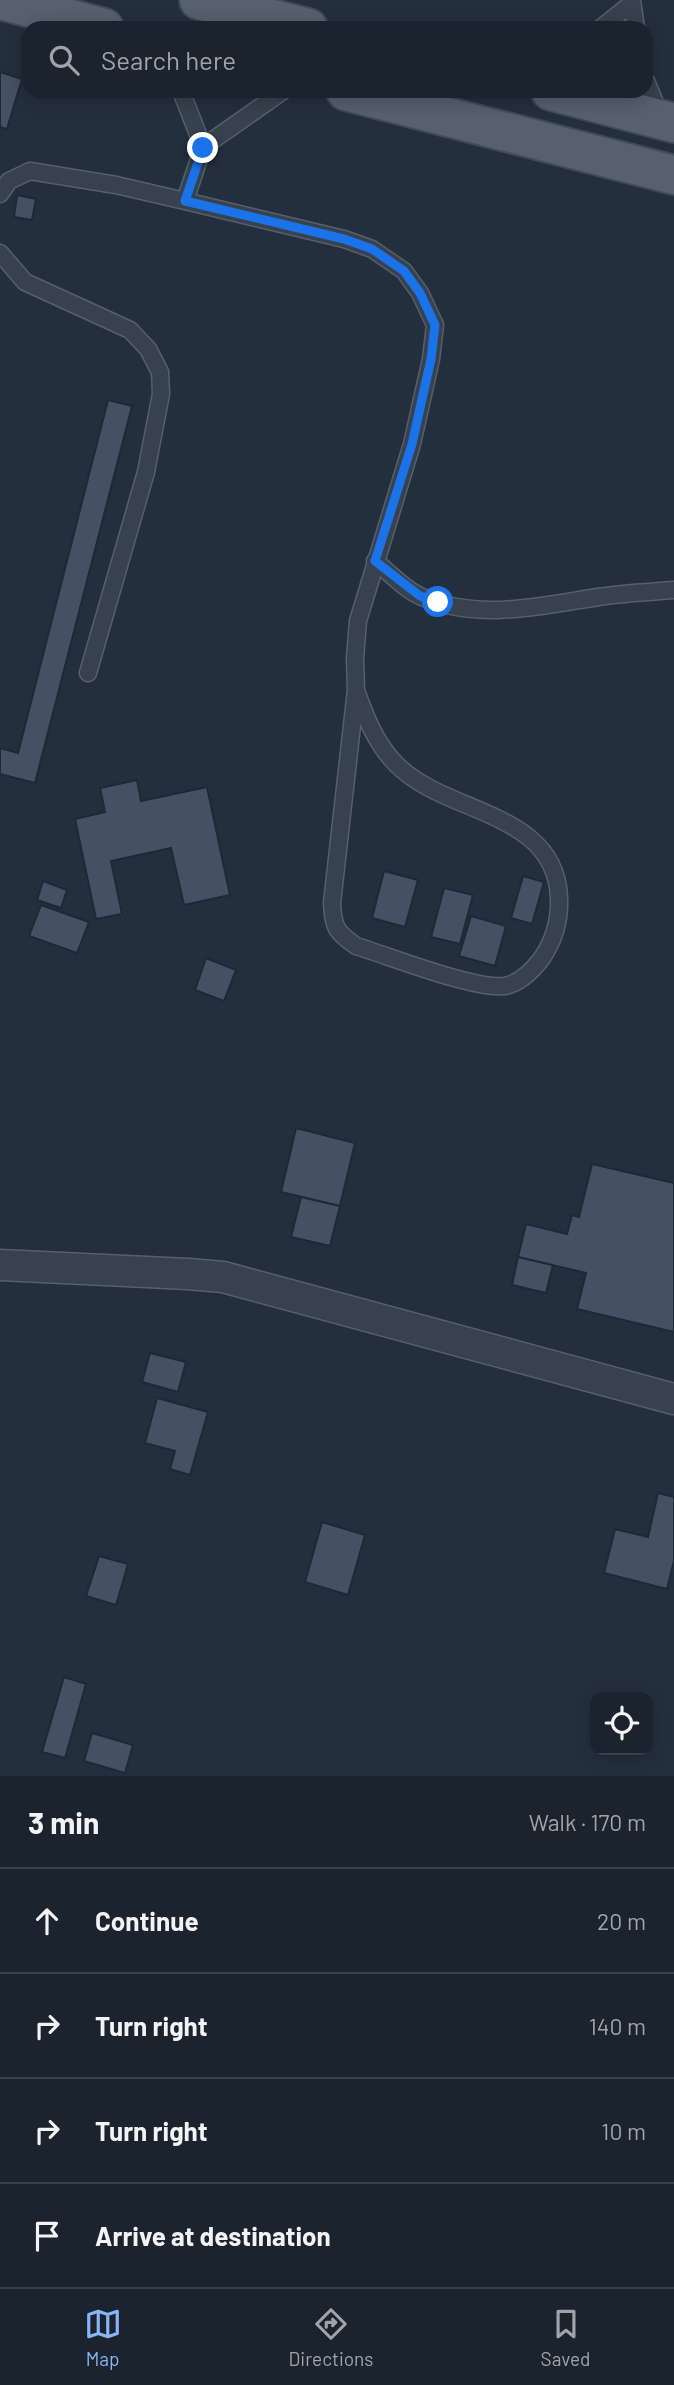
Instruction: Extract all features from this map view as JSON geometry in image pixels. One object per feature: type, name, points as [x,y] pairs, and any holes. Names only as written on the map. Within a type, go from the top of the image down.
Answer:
[{"type":"main road","points":[[1,0],[78,21]]},
{"type":"main road","points":[[199,0],[281,21]]},
{"type":"main road","points":[[374,98],[674,174]]},
{"type":"main road","points":[[578,98],[668,121]]},
{"type":"street","points":[[0,1265],[188,1273],[223,1278],[674,1399]]},
{"type":"lane","points":[[609,21],[632,1]]},
{"type":"lane","points":[[632,1],[635,21]]},
{"type":"lane","points":[[653,93],[668,121]]},
{"type":"lane","points":[[184,98],[203,148]]},
{"type":"lane","points":[[185,201],[203,148],[273,98]]},
{"type":"lane","points":[[0,194],[9,181],[30,171],[185,201],[344,239],[372,249],[404,271],[420,293],[435,325],[431,359],[412,444],[358,621],[356,690],[332,903],[333,923],[341,936],[356,946],[479,984],[506,986],[532,972],[552,943],[560,912],[559,882],[548,856],[527,836],[504,820],[454,801],[395,764],[366,719],[356,690]]},
{"type":"lane","points":[[0,253],[25,282],[130,330],[148,349],[160,372],[161,394],[146,472],[88,673]]},
{"type":"lane","points":[[375,561],[420,596],[457,608],[538,608],[601,596],[674,590]]},
{"type":"building","points":[[0,72],[21,79],[21,82],[7,129],[0,127]]},
{"type":"building","points":[[17,195],[36,199],[32,220],[14,217]]},
{"type":"building","points":[[108,400],[132,406],[35,783],[0,774],[0,748],[18,753]]},
{"type":"building","points":[[137,780],[141,801],[207,787],[230,895],[184,905],[171,848],[111,861],[122,914],[96,919],[75,819],[105,812],[100,788]]},
{"type":"building","points":[[384,871],[418,880],[405,927],[372,918]]},
{"type":"building","points":[[523,876],[544,882],[532,924],[511,918]]},
{"type":"building","points":[[43,881],[67,890],[61,908],[37,900]]},
{"type":"building","points":[[444,888],[473,895],[460,944],[431,937]]},
{"type":"building","points":[[41,905],[89,922],[77,953],[29,936]]},
{"type":"building","points":[[471,916],[506,926],[495,966],[459,956]]},
{"type":"building","points":[[206,958],[236,970],[224,1001],[195,990]]},
{"type":"building","points":[[296,1128],[355,1143],[340,1206],[281,1192]]},
{"type":"building","points":[[592,1164],[674,1183],[674,1332],[577,1309],[586,1273],[518,1257],[526,1224],[567,1234],[572,1215],[579,1217]]},
{"type":"building","points":[[301,1197],[340,1206],[330,1246],[291,1237]]},
{"type":"building","points":[[518,1257],[553,1265],[546,1293],[512,1285]]},
{"type":"building","points":[[150,1353],[186,1362],[178,1392],[142,1382]]},
{"type":"building","points":[[157,1398],[208,1412],[190,1475],[170,1469],[175,1451],[145,1443]]},
{"type":"building","points":[[658,1493],[674,1497],[674,1561],[667,1589],[604,1573],[615,1529],[648,1537]]},
{"type":"building","points":[[322,1522],[365,1535],[348,1595],[305,1582]]},
{"type":"building","points":[[99,1556],[128,1564],[116,1605],[86,1596]]},
{"type":"building","points":[[64,1677],[86,1684],[65,1758],[42,1752]]},
{"type":"building","points":[[92,1733],[133,1745],[125,1773],[84,1761]]},
{"type":"route","points":[[203,148],[185,201],[344,239],[372,249],[404,271],[420,293],[435,325],[431,359],[412,444],[375,561],[420,596],[438,602]]}]
